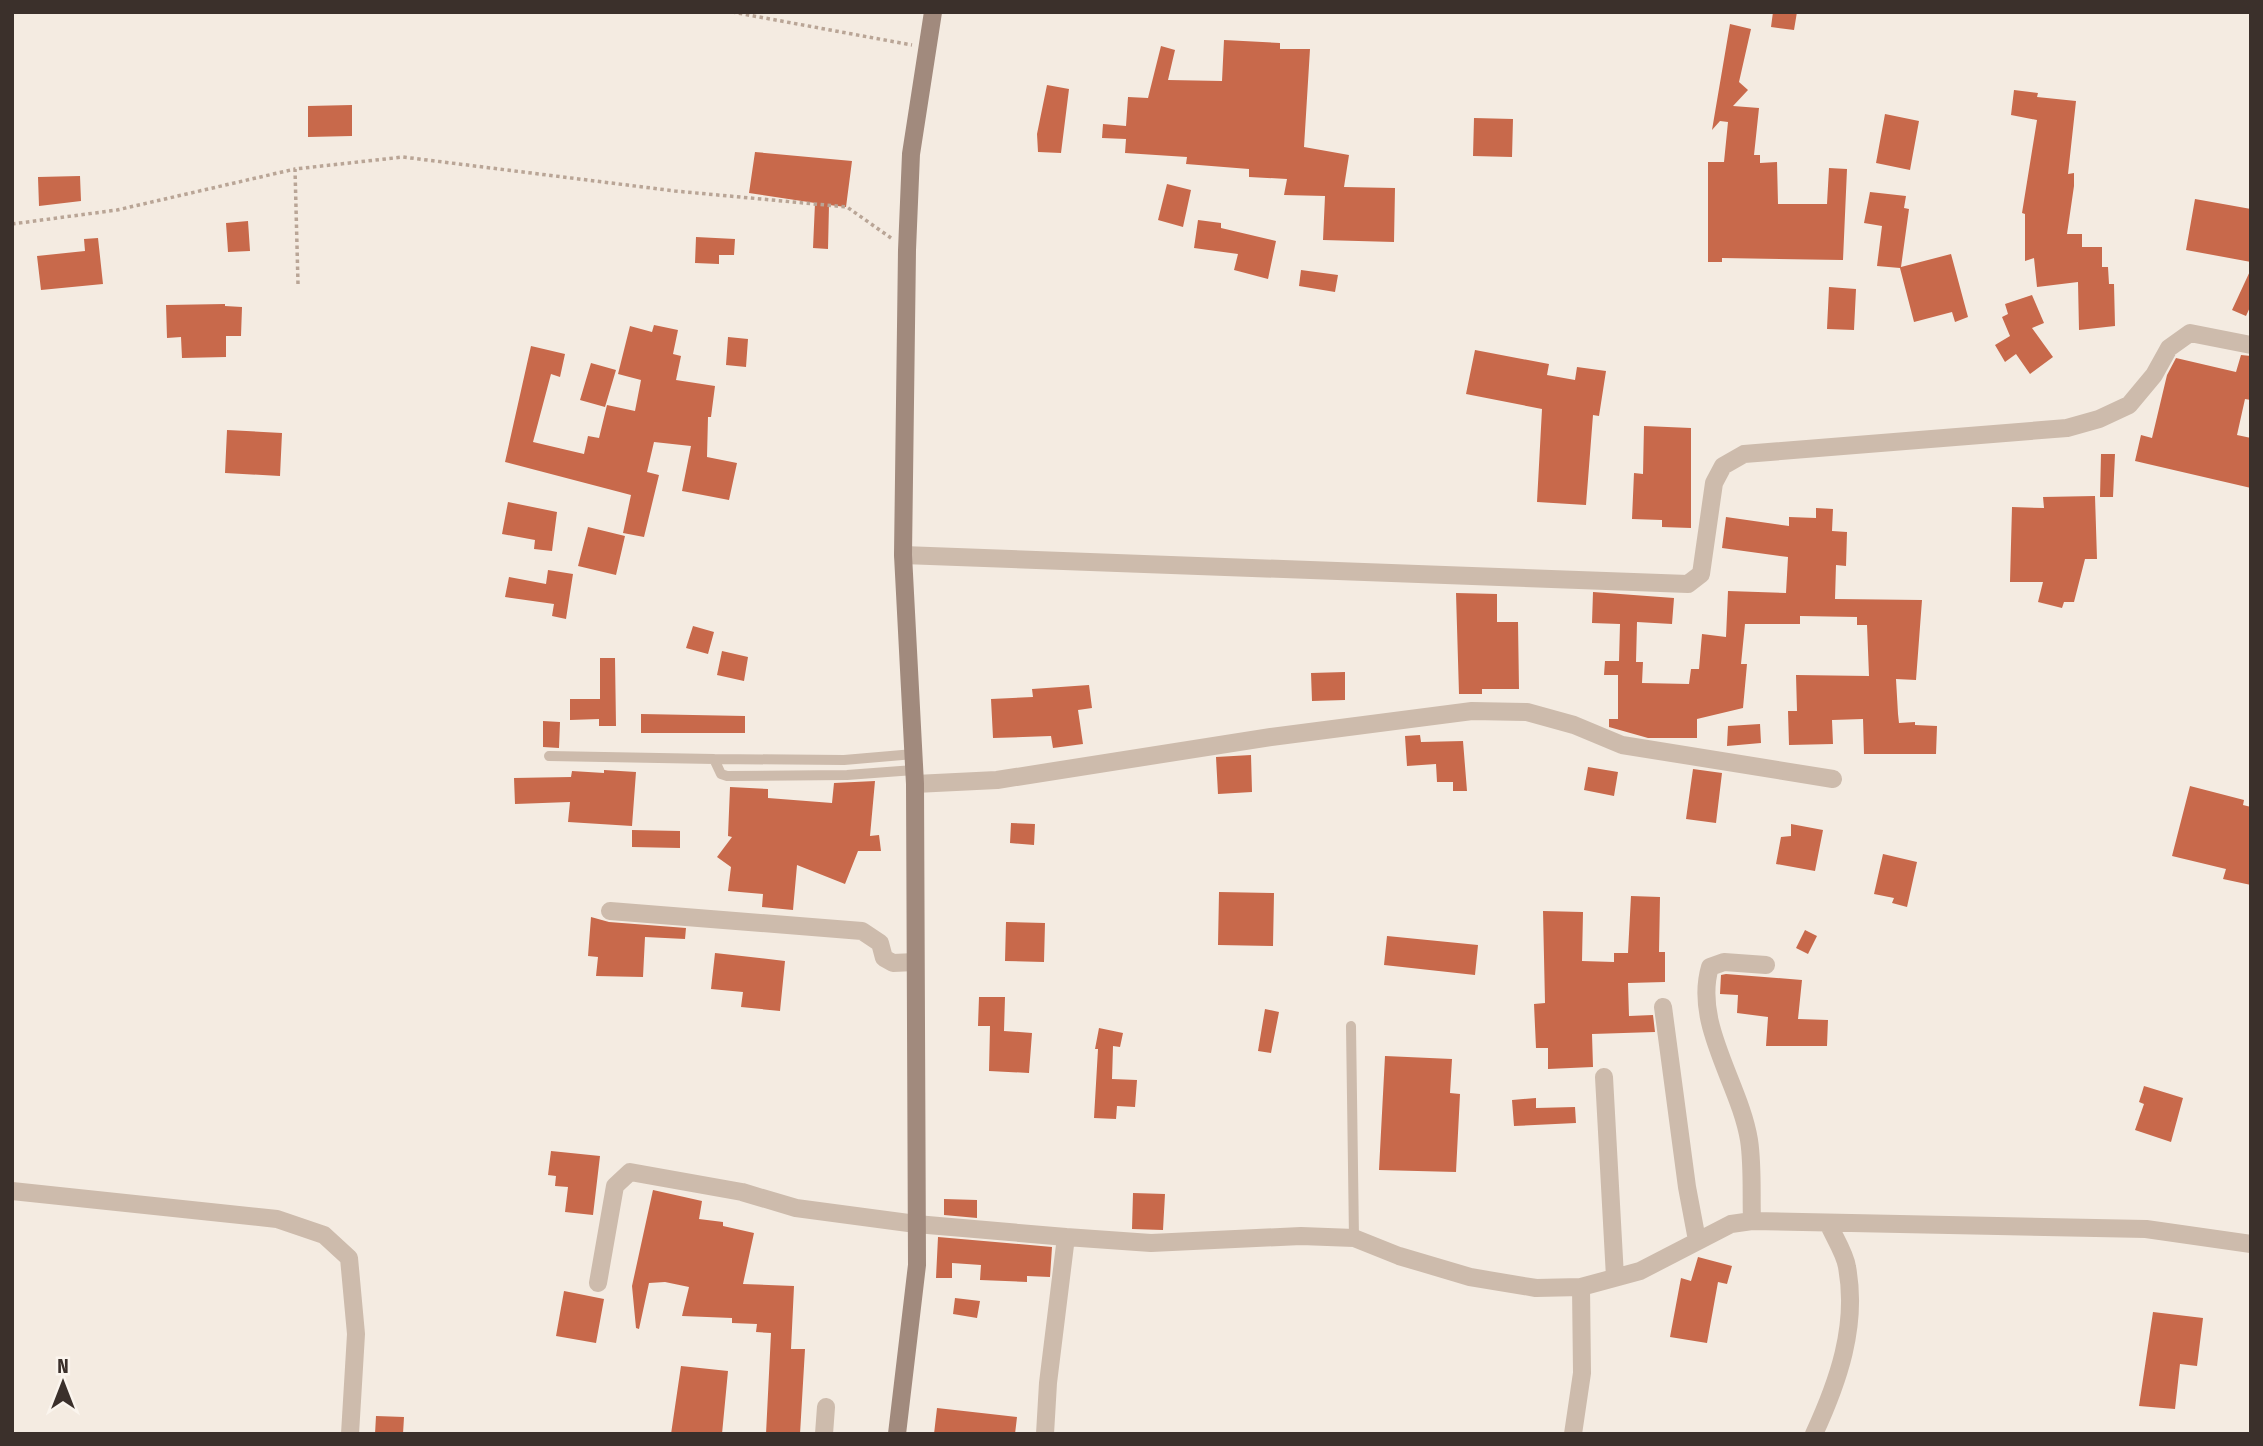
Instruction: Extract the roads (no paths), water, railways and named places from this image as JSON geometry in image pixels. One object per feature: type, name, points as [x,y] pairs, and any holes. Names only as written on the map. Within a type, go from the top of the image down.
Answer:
[{"type":"main road","points":[[897,1434],[917,1265],[914,769],[903,555],[907,250],[911,154],[933,12]]},
{"type":"street","points":[[903,555],[1688,584],[1701,574],[1714,483],[1723,466],[1744,454],[2067,428],[2099,419],[2129,405],[2154,375],[2169,348],[2190,333],[2251,345]]},
{"type":"street","points":[[914,769],[997,780],[1271,737],[1472,711],[1527,712],[1574,725],[1622,745],[1833,779]]},
{"type":"street","points":[[610,911],[862,931],[880,943],[884,958],[893,963],[915,962]]},
{"type":"street","points":[[1752,1221],[1749,1139],[1712,1026],[1705,984],[1710,967],[1724,962],[1766,965]]},
{"type":"street","points":[[1664,1007],[1687,1187],[1697,1240]]},
{"type":"street","points":[[1604,1077],[1615,1278]]},
{"type":"street","points":[[598,1283],[615,1186],[630,1172],[741,1192],[796,1208],[916,1224],[1151,1243],[1301,1236],[1354,1238],[1399,1256],[1470,1277],[1535,1288],[1581,1287],[1640,1271],[1731,1224],[1752,1221],[2146,1229],[2251,1244]]},
{"type":"street","points":[[12,1191],[228,1211],[278,1219],[324,1235],[349,1258],[356,1334],[350,1434]]},
{"type":"street","points":[[1814,1434],[1838,1382],[1850,1317],[1847,1266],[1828,1223]]},
{"type":"street","points":[[1045,1434],[1048,1383],[1066,1237]]},
{"type":"street","points":[[1573,1434],[1582,1373],[1581,1287]]},
{"type":"street","points":[[824,1434],[826,1407]]},
{"type":"lane","points":[[549,756],[845,760],[914,769]]},
{"type":"lane","points":[[714,759],[721,774],[727,776],[847,775],[914,769]]},
{"type":"lane","points":[[1351,1026],[1354,1238]]}]
